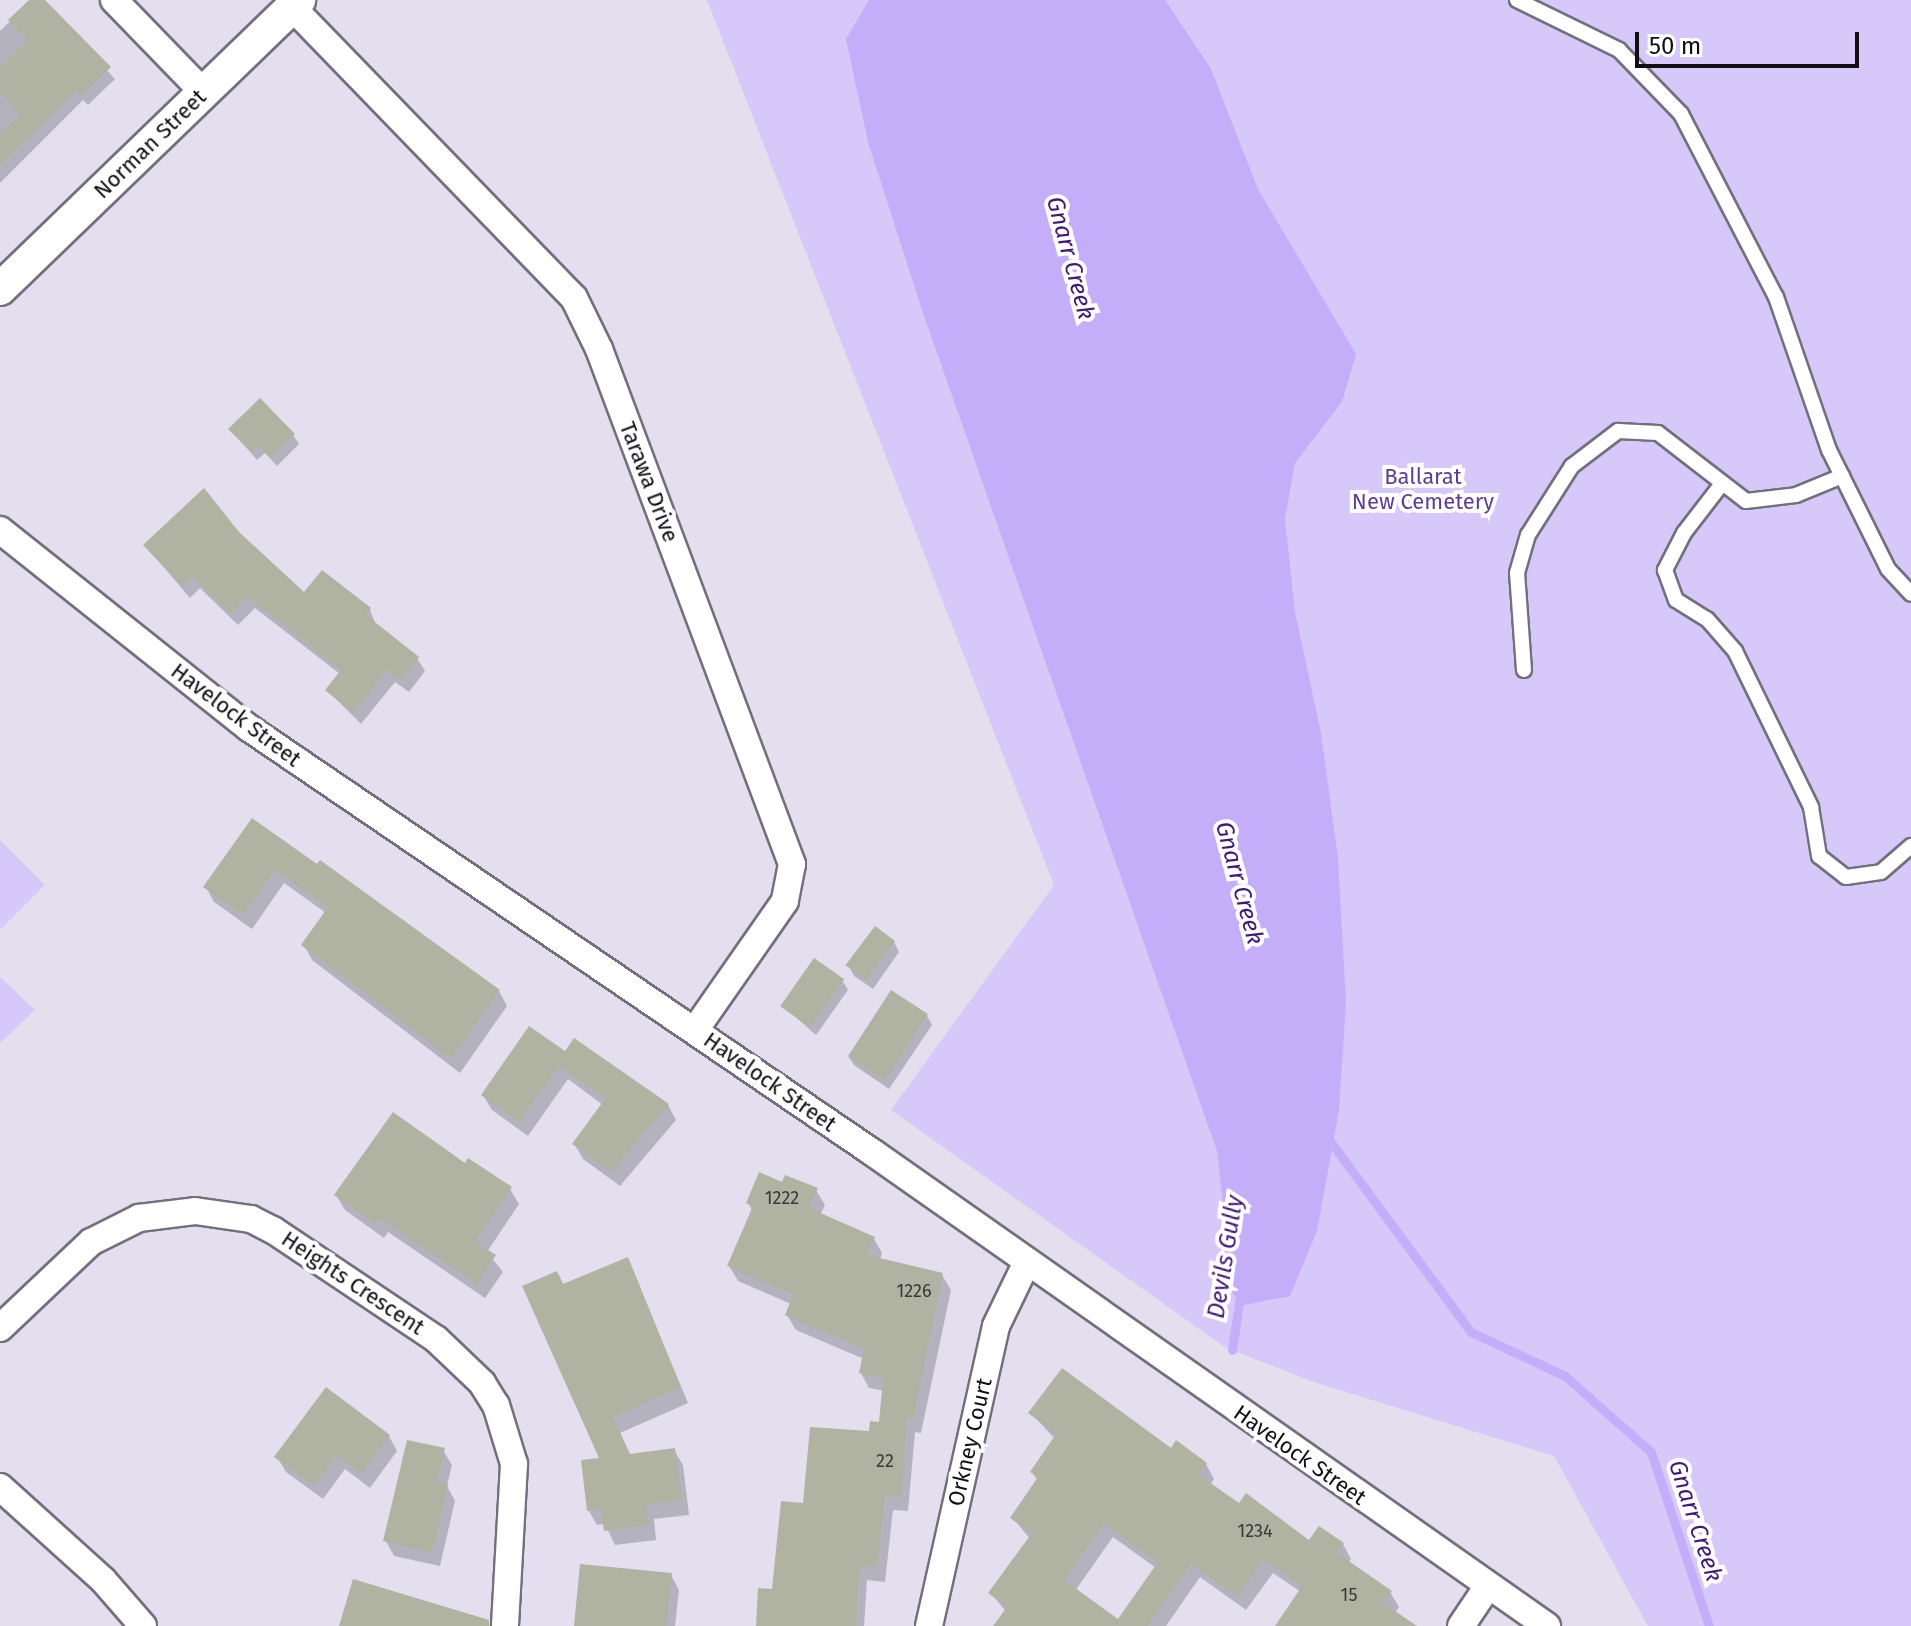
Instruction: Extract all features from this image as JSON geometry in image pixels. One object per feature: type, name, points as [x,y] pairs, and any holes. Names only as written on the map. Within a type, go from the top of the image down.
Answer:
[{"type":"street","points":[[114,0],[203,92]]},
{"type":"street","name":"Norman Street","points":[[0,289],[296,4]]},
{"type":"street","name":"Tarawa Drive","points":[[296,4],[574,298],[599,349],[792,864],[785,901],[695,1030]]},
{"type":"street","name":"Havelock Street","points":[[0,530],[249,728],[695,1030],[1547,1626]]},
{"type":"street","name":"Heights Crescent","points":[[0,1328],[91,1242],[139,1218],[195,1211],[251,1219],[273,1230],[447,1348],[482,1383],[496,1405],[514,1464],[505,1626]]},
{"type":"street","name":"Orkney Court","points":[[929,1626],[996,1326],[1026,1264]]},
{"type":"street","points":[[0,1487],[103,1580],[143,1626]]},
{"type":"street","points":[[1461,1626],[1488,1586]]},
{"type":"lane","points":[[1517,0],[1619,50],[1681,114],[1776,297],[1824,438],[1842,476],[1888,569],[1911,594]]},
{"type":"lane","points":[[1524,670],[1517,573],[1528,535],[1572,466],[1618,431],[1658,433],[1721,485],[1746,501],[1796,495],[1842,476]]},
{"type":"lane","points":[[1721,485],[1684,533],[1665,570],[1676,600],[1707,619],[1735,651],[1811,807],[1819,856],[1846,877],[1881,872],[1911,846]]},
{"type":"green space","name":"Ballarat New Cemetery","points":[[707,0],[1911,0],[1911,1626],[1648,1626],[1554,1456],[1317,1383],[1226,1348],[891,1110],[1054,885]]},
{"type":"green space","points":[[0,840],[45,885],[0,930]]},
{"type":"green space","points":[[0,977],[35,1010],[0,1043]]},
{"type":"water","points":[[869,0],[1165,0],[1211,69],[1258,189],[1356,354],[1342,402],[1295,463],[1285,519],[1295,612],[1321,733],[1338,858],[1346,1003],[1339,1110],[1317,1231],[1290,1296],[1245,1305],[1218,1279],[1224,1214],[1217,1151],[922,310],[868,142],[846,39]]},
{"type":"building","points":[[29,0],[45,0],[111,67],[81,96],[76,91],[0,165],[0,133],[21,115],[0,93],[0,67],[27,40],[8,20]]},
{"type":"building","points":[[260,398],[295,434],[270,458],[258,445],[251,452],[228,429]]},
{"type":"building","points":[[204,488],[239,532],[304,592],[322,570],[371,608],[366,615],[419,657],[401,681],[387,670],[353,713],[325,690],[341,670],[247,597],[230,614],[192,576],[182,586],[143,545]]},
{"type":"building","points":[[252,818],[317,864],[320,860],[500,990],[451,1059],[301,945],[328,907],[275,870],[243,915],[203,887]]},
{"type":"building","points":[[875,926],[895,941],[865,980],[846,965]]},
{"type":"building","points":[[814,958],[844,979],[810,1028],[780,1006]]},
{"type":"building","points":[[891,990],[928,1014],[885,1080],[848,1056]]},
{"type":"building","points":[[529,1026],[565,1051],[574,1038],[669,1104],[611,1172],[572,1144],[605,1099],[559,1066],[519,1122],[481,1095]]},
{"type":"building","points":[[393,1112],[465,1163],[468,1158],[512,1187],[475,1242],[496,1255],[477,1284],[379,1218],[375,1224],[334,1195]]},
{"type":"building","points":[[759,1172],[782,1182],[785,1175],[818,1188],[809,1208],[875,1237],[867,1255],[943,1273],[913,1419],[907,1418],[901,1497],[885,1495],[877,1567],[859,1566],[856,1626],[756,1626],[758,1588],[772,1589],[781,1501],[803,1503],[810,1427],[869,1431],[870,1421],[879,1422],[883,1379],[859,1373],[864,1349],[785,1315],[793,1295],[727,1266],[753,1206],[746,1203]]},
{"type":"building","points":[[628,1257],[681,1387],[613,1417],[630,1454],[675,1448],[682,1500],[646,1504],[649,1525],[604,1531],[601,1509],[587,1511],[581,1460],[599,1458],[522,1286],[557,1271],[563,1284]]},
{"type":"building","points":[[1062,1368],[1171,1448],[1176,1440],[1207,1463],[1199,1475],[1239,1503],[1246,1493],[1309,1540],[1319,1526],[1344,1543],[1337,1553],[1392,1591],[1383,1603],[1417,1626],[1275,1626],[1302,1586],[1264,1560],[1237,1597],[1191,1564],[1148,1626],[993,1626],[1007,1607],[988,1593],[1032,1533],[1010,1518],[1038,1477],[1030,1472],[1056,1434],[1028,1413]],"holes":[[[1104,1524],[1158,1562],[1118,1619],[1064,1580]]]},
{"type":"building","points":[[326,1387],[390,1435],[361,1474],[336,1456],[314,1486],[274,1457]]},
{"type":"building","points":[[407,1440],[445,1448],[437,1482],[448,1484],[432,1552],[383,1541]]},
{"type":"building","points":[[580,1564],[672,1573],[666,1626],[574,1626]]},
{"type":"building","points":[[353,1579],[489,1620],[489,1626],[339,1626]]},
{"type":"waterway","name":"Gnarr Creek","points":[[1327,1137],[1471,1332],[1565,1376],[1651,1452],[1709,1626]]},
{"type":"waterway","name":"Devils Gully","points":[[1232,1350],[1241,1290]]}]
